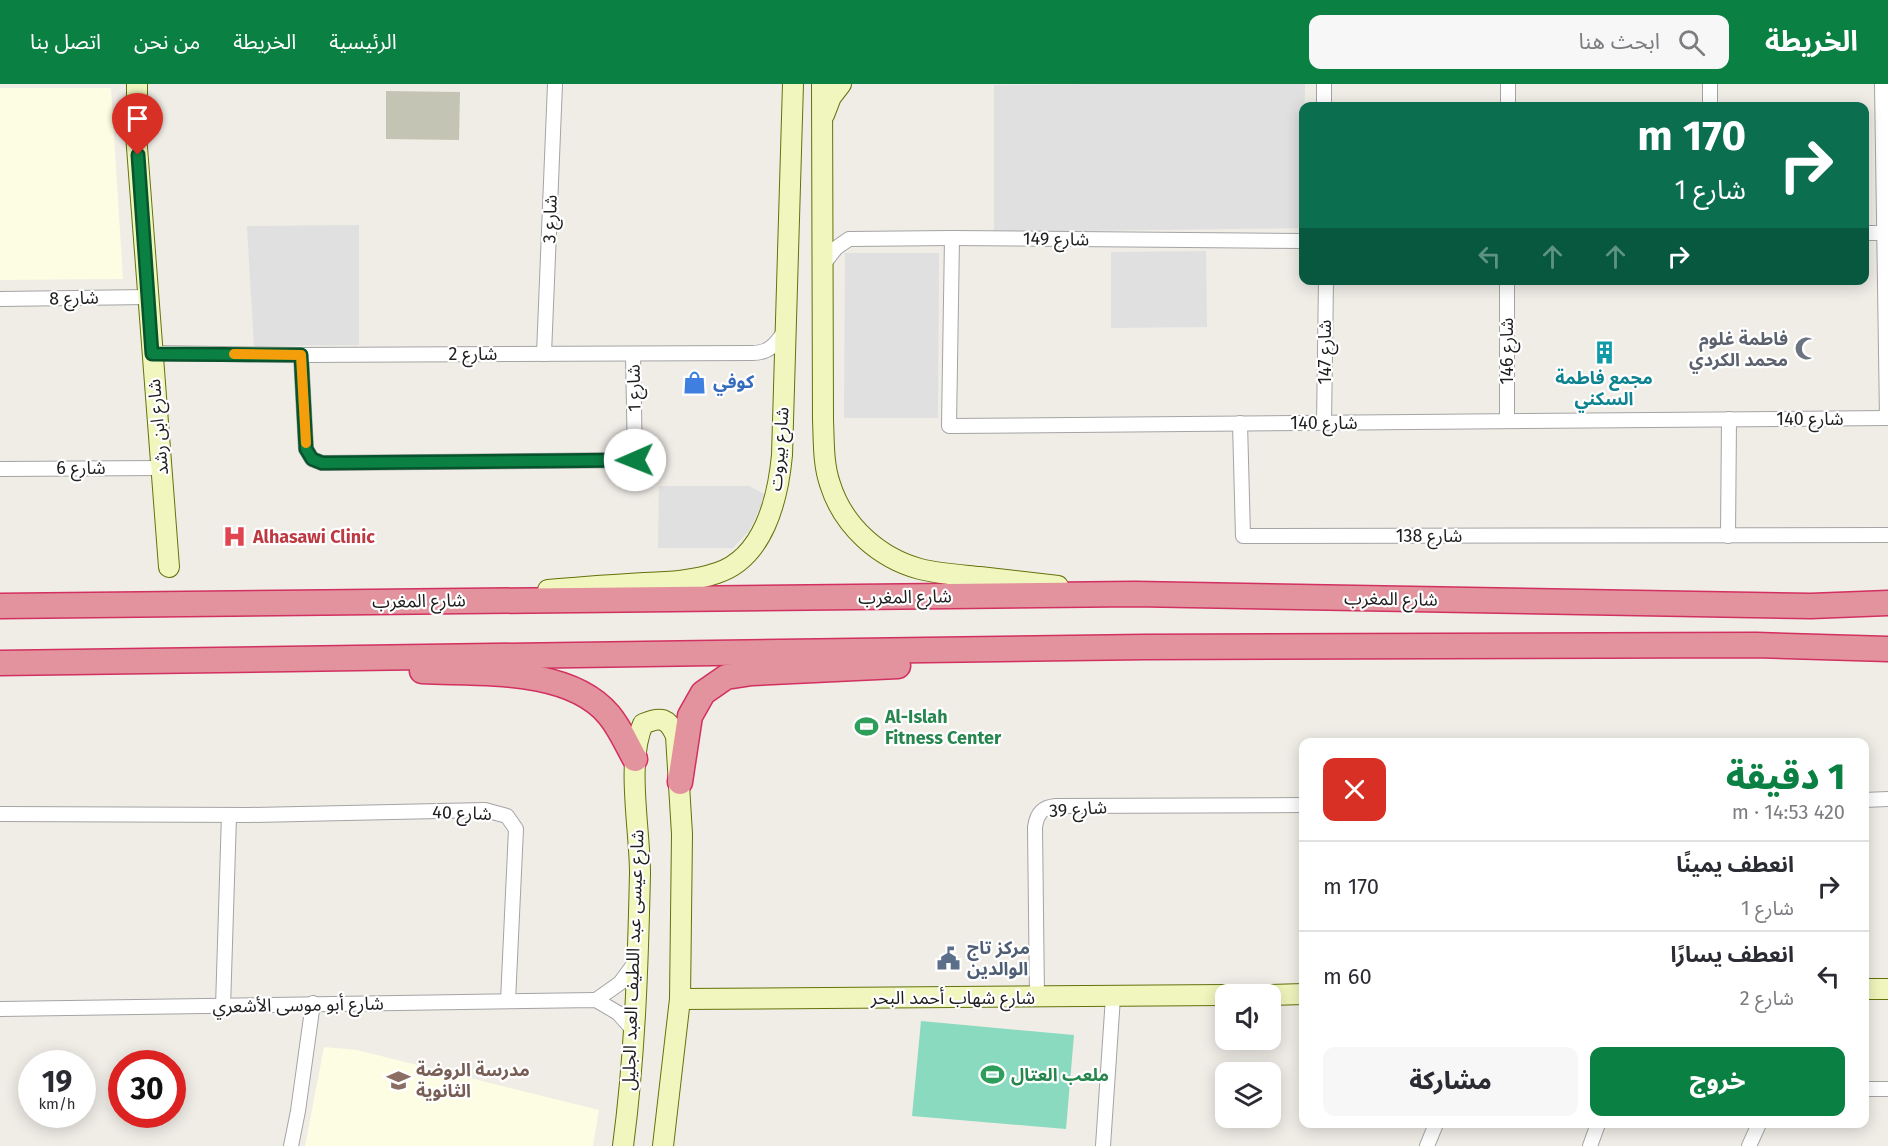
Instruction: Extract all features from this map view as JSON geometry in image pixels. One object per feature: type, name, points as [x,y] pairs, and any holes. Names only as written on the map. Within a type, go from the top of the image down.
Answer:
[{"type":"highway","points":[[1811,606],[1888,592]]},
{"type":"highway","name":"شارع المغرب","points":[[0,606],[1135,594],[1811,606]]},
{"type":"highway","points":[[1811,606],[1888,603]]},
{"type":"highway","points":[[1756,645],[1888,639]]},
{"type":"highway","points":[[0,663],[1145,647],[1756,645],[1888,649]]},
{"type":"highway","points":[[680,782],[690,716],[703,693],[726,677],[752,673],[1103,656],[1145,647]]},
{"type":"highway","points":[[258,658],[372,668],[539,678],[561,684],[591,698],[610,716],[634,759]]},
{"type":"main road","name":"شارع ابن رشد","points":[[125,84],[126,96],[134,108]]},
{"type":"main road","name":"شارع ابن رشد","points":[[137,84],[134,108],[169,567]]},
{"type":"main road","points":[[779,84],[793,107]]},
{"type":"main road","name":"شارع بيروت","points":[[358,602],[680,581],[717,573],[732,566],[745,555],[758,537],[777,494],[782,455],[793,84]]},
{"type":"main road","points":[[822,84],[823,420],[827,472],[838,503],[858,532],[882,552],[921,570],[1135,594]]},
{"type":"main road","points":[[822,123],[831,98],[841,84]]},
{"type":"main road","name":"شارع عيسى عبد اللطيف العبد الجليل","points":[[622,1146],[628,1107],[634,1031],[640,871],[634,759],[637,738],[643,724],[655,719],[664,720],[672,726],[676,736],[680,782],[682,907],[680,999],[663,1146]]},
{"type":"main road","points":[[1869,990],[1888,989]]},
{"type":"main road","points":[[1281,995],[1299,994]]},
{"type":"main road","name":"شارع شهاب أحمد البحر","points":[[680,999],[1215,996]]},
{"type":"street","name":"شارع 3","points":[[544,354],[555,84]]},
{"type":"street","points":[[1324,84],[1324,102]]},
{"type":"street","points":[[1508,84],[1508,102]]},
{"type":"street","points":[[1710,84],[1710,102]]},
{"type":"street","points":[[1882,84],[1888,418]]},
{"type":"street","points":[[1869,233],[1884,233]]},
{"type":"street","name":"شارع 140","points":[[952,238],[949,426],[1888,418]]},
{"type":"street","name":"شارع 149","points":[[822,268],[836,248],[849,239],[1299,241]]},
{"type":"street","name":"شارع 147","points":[[1324,423],[1326,285]]},
{"type":"street","name":"شارع 146","points":[[1507,285],[1507,421]]},
{"type":"street","name":"شارع 8","points":[[0,299],[148,297]]},
{"type":"street","name":"شارع 2","points":[[152,354],[760,353],[772,348],[784,332]]},
{"type":"street","name":"شارع 1","points":[[301,355],[306,449],[312,459],[322,463],[635,460],[633,355]]},
{"type":"street","points":[[1728,419],[1728,536]]},
{"type":"street","name":"شارع 138","points":[[1240,423],[1243,536],[1888,535]]},
{"type":"street","name":"شارع 6","points":[[0,469],[162,468]]},
{"type":"street","points":[[1869,800],[1888,799]]},
{"type":"street","name":"شارع 39","points":[[1038,998],[1035,827],[1042,810],[1056,806],[1299,805]]},
{"type":"street","name":"شارع 40","points":[[0,814],[229,815],[485,810],[507,816],[516,829],[508,1001]]},
{"type":"street","points":[[223,1007],[229,815]]},
{"type":"street","points":[[634,1031],[618,1013],[596,1000],[620,984],[637,960]]},
{"type":"street","points":[[1103,1146],[1113,997]]},
{"type":"street","name":"شارع أبو موسى الأشعري","points":[[0,1009],[596,1000]]},
{"type":"street","points":[[291,1146],[313,1003]]},
{"type":"street","points":[[1869,1089],[1888,1089]]},
{"type":"street","points":[[1427,1146],[1434,1128]]},
{"type":"street","points":[[1590,1146],[1597,1128]]},
{"type":"street","points":[[1749,1146],[1757,1128]]},
{"type":"shaded area","points":[[1305,84],[1305,102],[1299,102],[1299,228],[994,232],[994,85]]},
{"type":"shaded area","points":[[0,88],[111,88],[123,279],[0,280]]},
{"type":"shaded area","points":[[386,91],[460,92],[459,140],[386,139]]},
{"type":"shaded area","points":[[359,225],[359,345],[254,346],[247,226]]},
{"type":"shaded area","points":[[1206,251],[1207,327],[1111,328],[1111,252]]},
{"type":"shaded area","points":[[845,253],[939,253],[938,418],[844,418]]},
{"type":"shaded area","points":[[659,486],[749,486],[766,495],[749,531],[733,548],[658,548]]},
{"type":"shaded area","name":"مدرسة الروضة الثانوية","points":[[324,1047],[357,1050],[599,1110],[593,1146],[305,1146]]},
{"type":"green space","name":"ملعب العتال","points":[[921,1021],[1074,1035],[1066,1129],[912,1116]]},
{"type":"slow traffic","points":[[234,354],[301,355],[306,443]]},
{"type":"place","name":"فاطمة غلوم محمد الكردي","points":[[1806,349]]},
{"type":"place","name":"مجمع فاطمة السكني","points":[[1604,352]]},
{"type":"place","name":"كوفي","points":[[695,382]]},
{"type":"place","name":"Alhasawi Clinic","points":[[235,537]]},
{"type":"place","name":"Al-Islah Fitness Center","points":[[867,727]]},
{"type":"place","name":"مركز تاج الوالدين","points":[[949,958]]},
{"type":"place","name":"ملعب العتال","points":[[993,1075]]},
{"type":"place","name":"مدرسة الروضة الثانوية","points":[[398,1080]]},
{"type":"route","points":[[138,155],[152,354],[301,355],[306,449],[312,459],[322,463],[635,460]]}]
